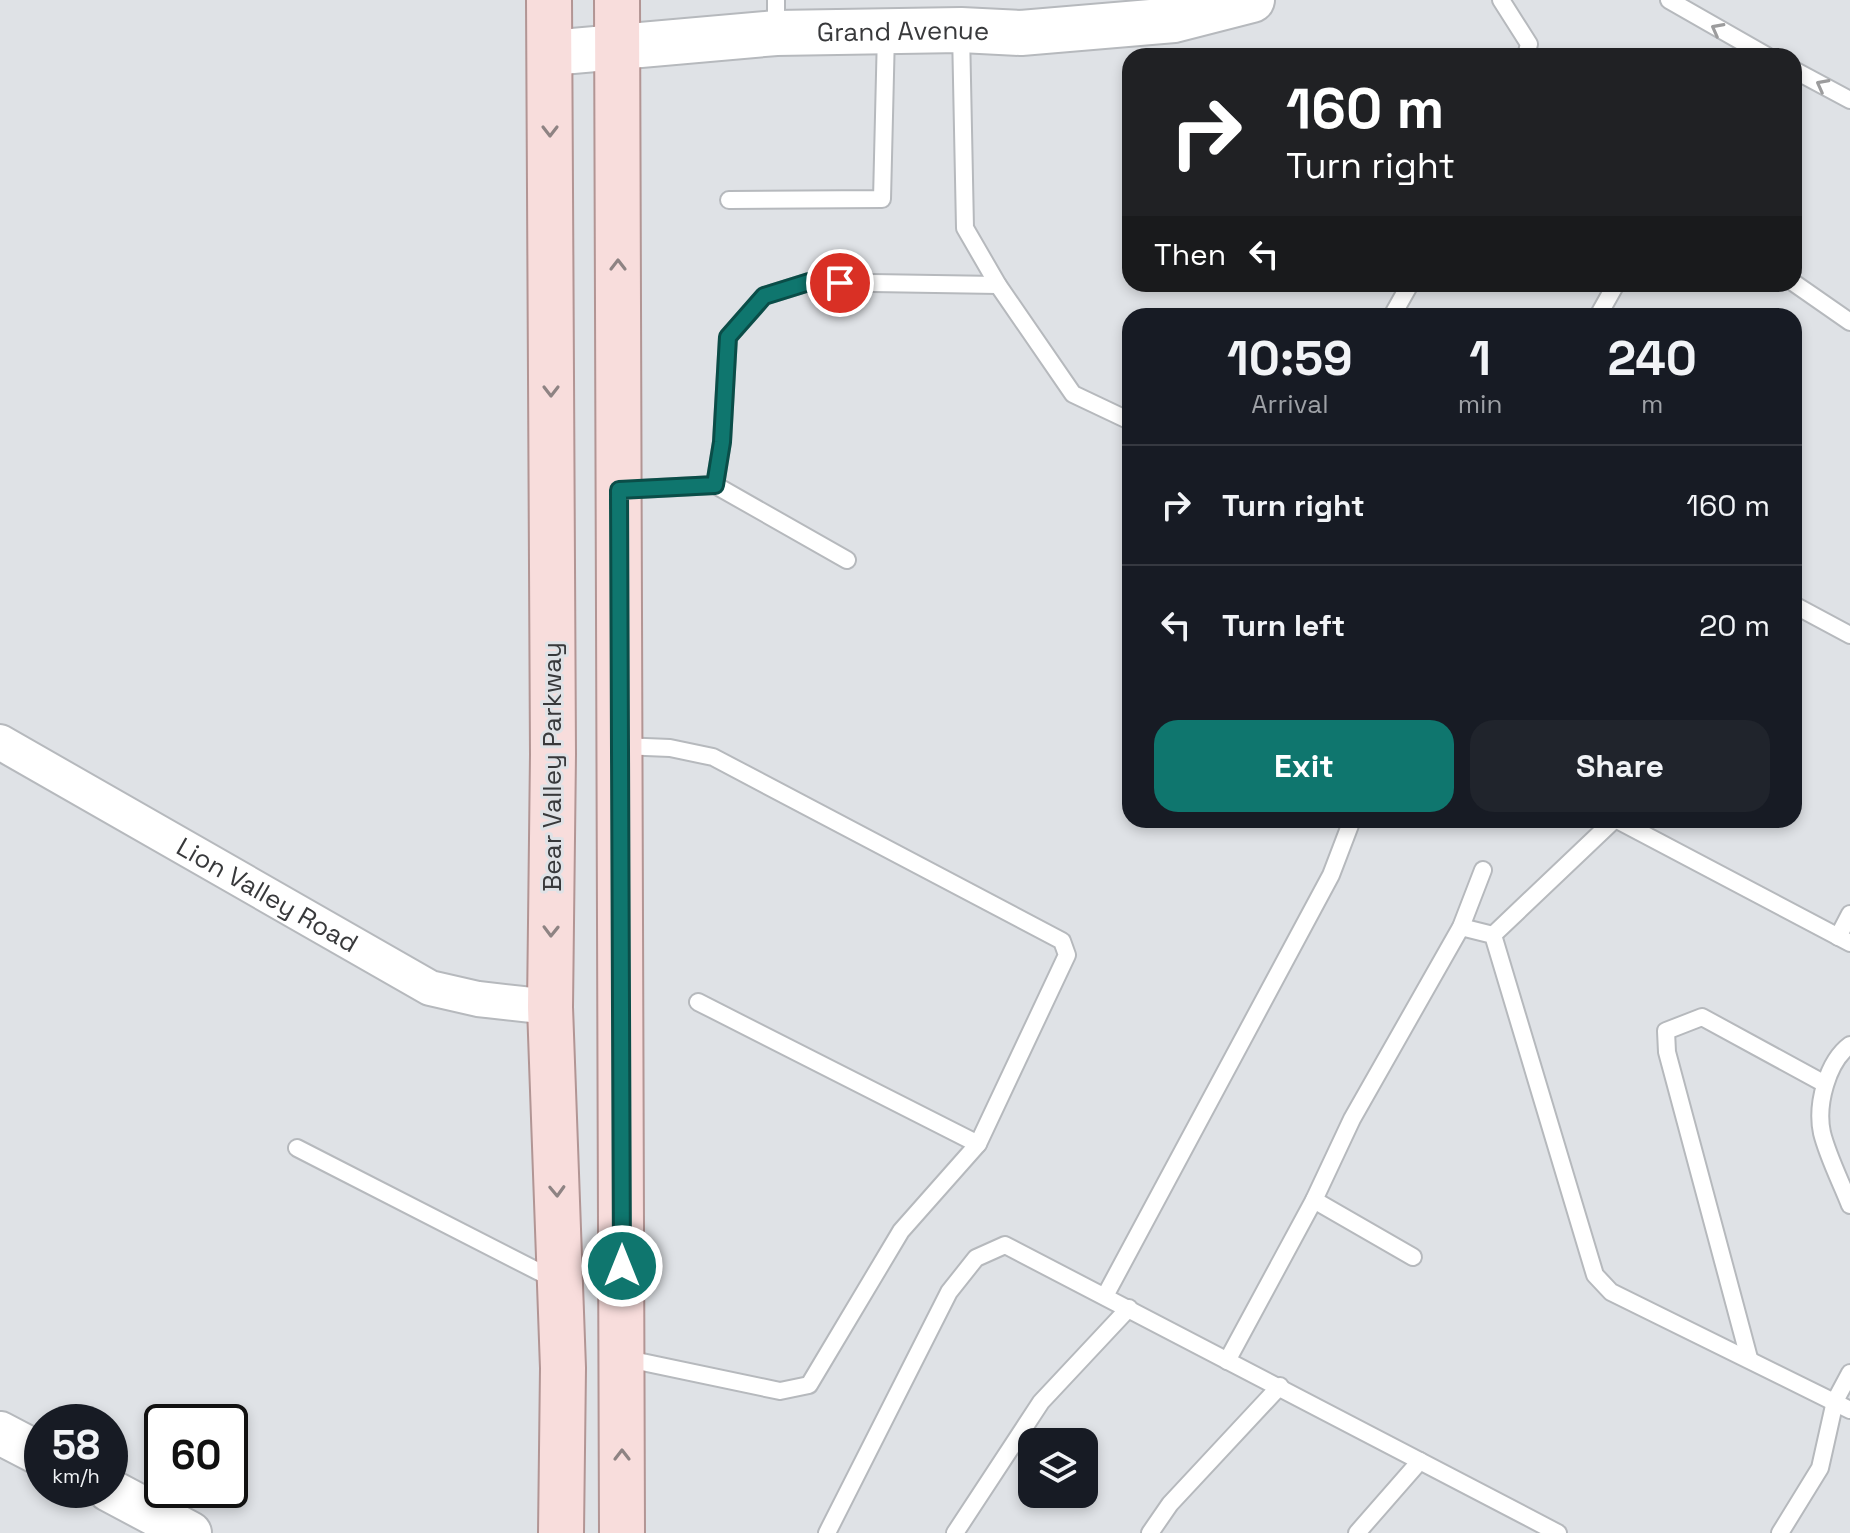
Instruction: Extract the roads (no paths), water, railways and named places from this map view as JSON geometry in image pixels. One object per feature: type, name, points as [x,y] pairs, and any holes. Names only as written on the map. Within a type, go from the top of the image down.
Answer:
[{"type":"main road","name":"Bear Valley Parkway","points":[[549,0],[550,1007],[560,1283],[561,1533]]},
{"type":"main road","points":[[617,0],[622,1533]]},
{"type":"main road","name":"Grand Avenue","points":[[550,53],[617,47],[776,17],[886,31],[1021,33],[1174,20],[1252,0]]},
{"type":"street","name":"Lion Valley Road","points":[[0,742],[430,988],[478,999],[550,1007]]},
{"type":"street","points":[[0,1433],[24,1446]]},
{"type":"street","points":[[128,1500],[190,1533]]},
{"type":"lane","points":[[1501,0],[1529,44],[1528,48]]},
{"type":"lane","points":[[1669,0],[1753,48]]},
{"type":"lane","points":[[961,30],[965,228],[998,285],[1073,394],[1122,417]]},
{"type":"lane","points":[[729,200],[882,199],[886,31]]},
{"type":"lane","points":[[1802,74],[1850,100]]},
{"type":"lane","points":[[715,485],[722,442],[728,337],[764,296],[809,282],[998,285]]},
{"type":"lane","points":[[1802,289],[1850,322]]},
{"type":"lane","points":[[619,490],[715,485],[847,560]]},
{"type":"lane","points":[[1802,609],[1850,635]]},
{"type":"lane","points":[[620,746],[670,748],[713,757],[1062,941],[1067,955],[978,1144],[901,1231],[809,1385],[780,1391],[622,1358]]},
{"type":"lane","points":[[1105,1296],[1331,875],[1349,828]]},
{"type":"lane","points":[[1493,935],[1607,828]]},
{"type":"lane","points":[[1631,828],[1844,940],[1850,914]]},
{"type":"lane","points":[[1227,1361],[1314,1200],[1352,1119],[1461,927],[1483,870]]},
{"type":"lane","points":[[1461,927],[1493,935]]},
{"type":"lane","points":[[1493,935],[1595,1275],[1611,1292],[1843,1405]]},
{"type":"lane","points":[[698,1002],[978,1144]]},
{"type":"lane","points":[[1749,1358],[1667,1052],[1666,1031],[1702,1017],[1825,1084]]},
{"type":"lane","points":[[1850,1045],[1841,1051],[1825,1084],[1822,1131],[1850,1205]]},
{"type":"lane","points":[[297,1148],[560,1283]]},
{"type":"lane","points":[[1314,1200],[1413,1257]]},
{"type":"lane","points":[[827,1533],[949,1292],[976,1258],[1005,1245],[1558,1533]]},
{"type":"lane","points":[[955,1533],[1041,1402],[1129,1308]]},
{"type":"lane","points":[[1780,1533],[1820,1468],[1843,1405],[1850,1373]]},
{"type":"lane","points":[[1150,1533],[1170,1504],[1280,1386]]},
{"type":"lane","points":[[1357,1533],[1420,1461]]}]
